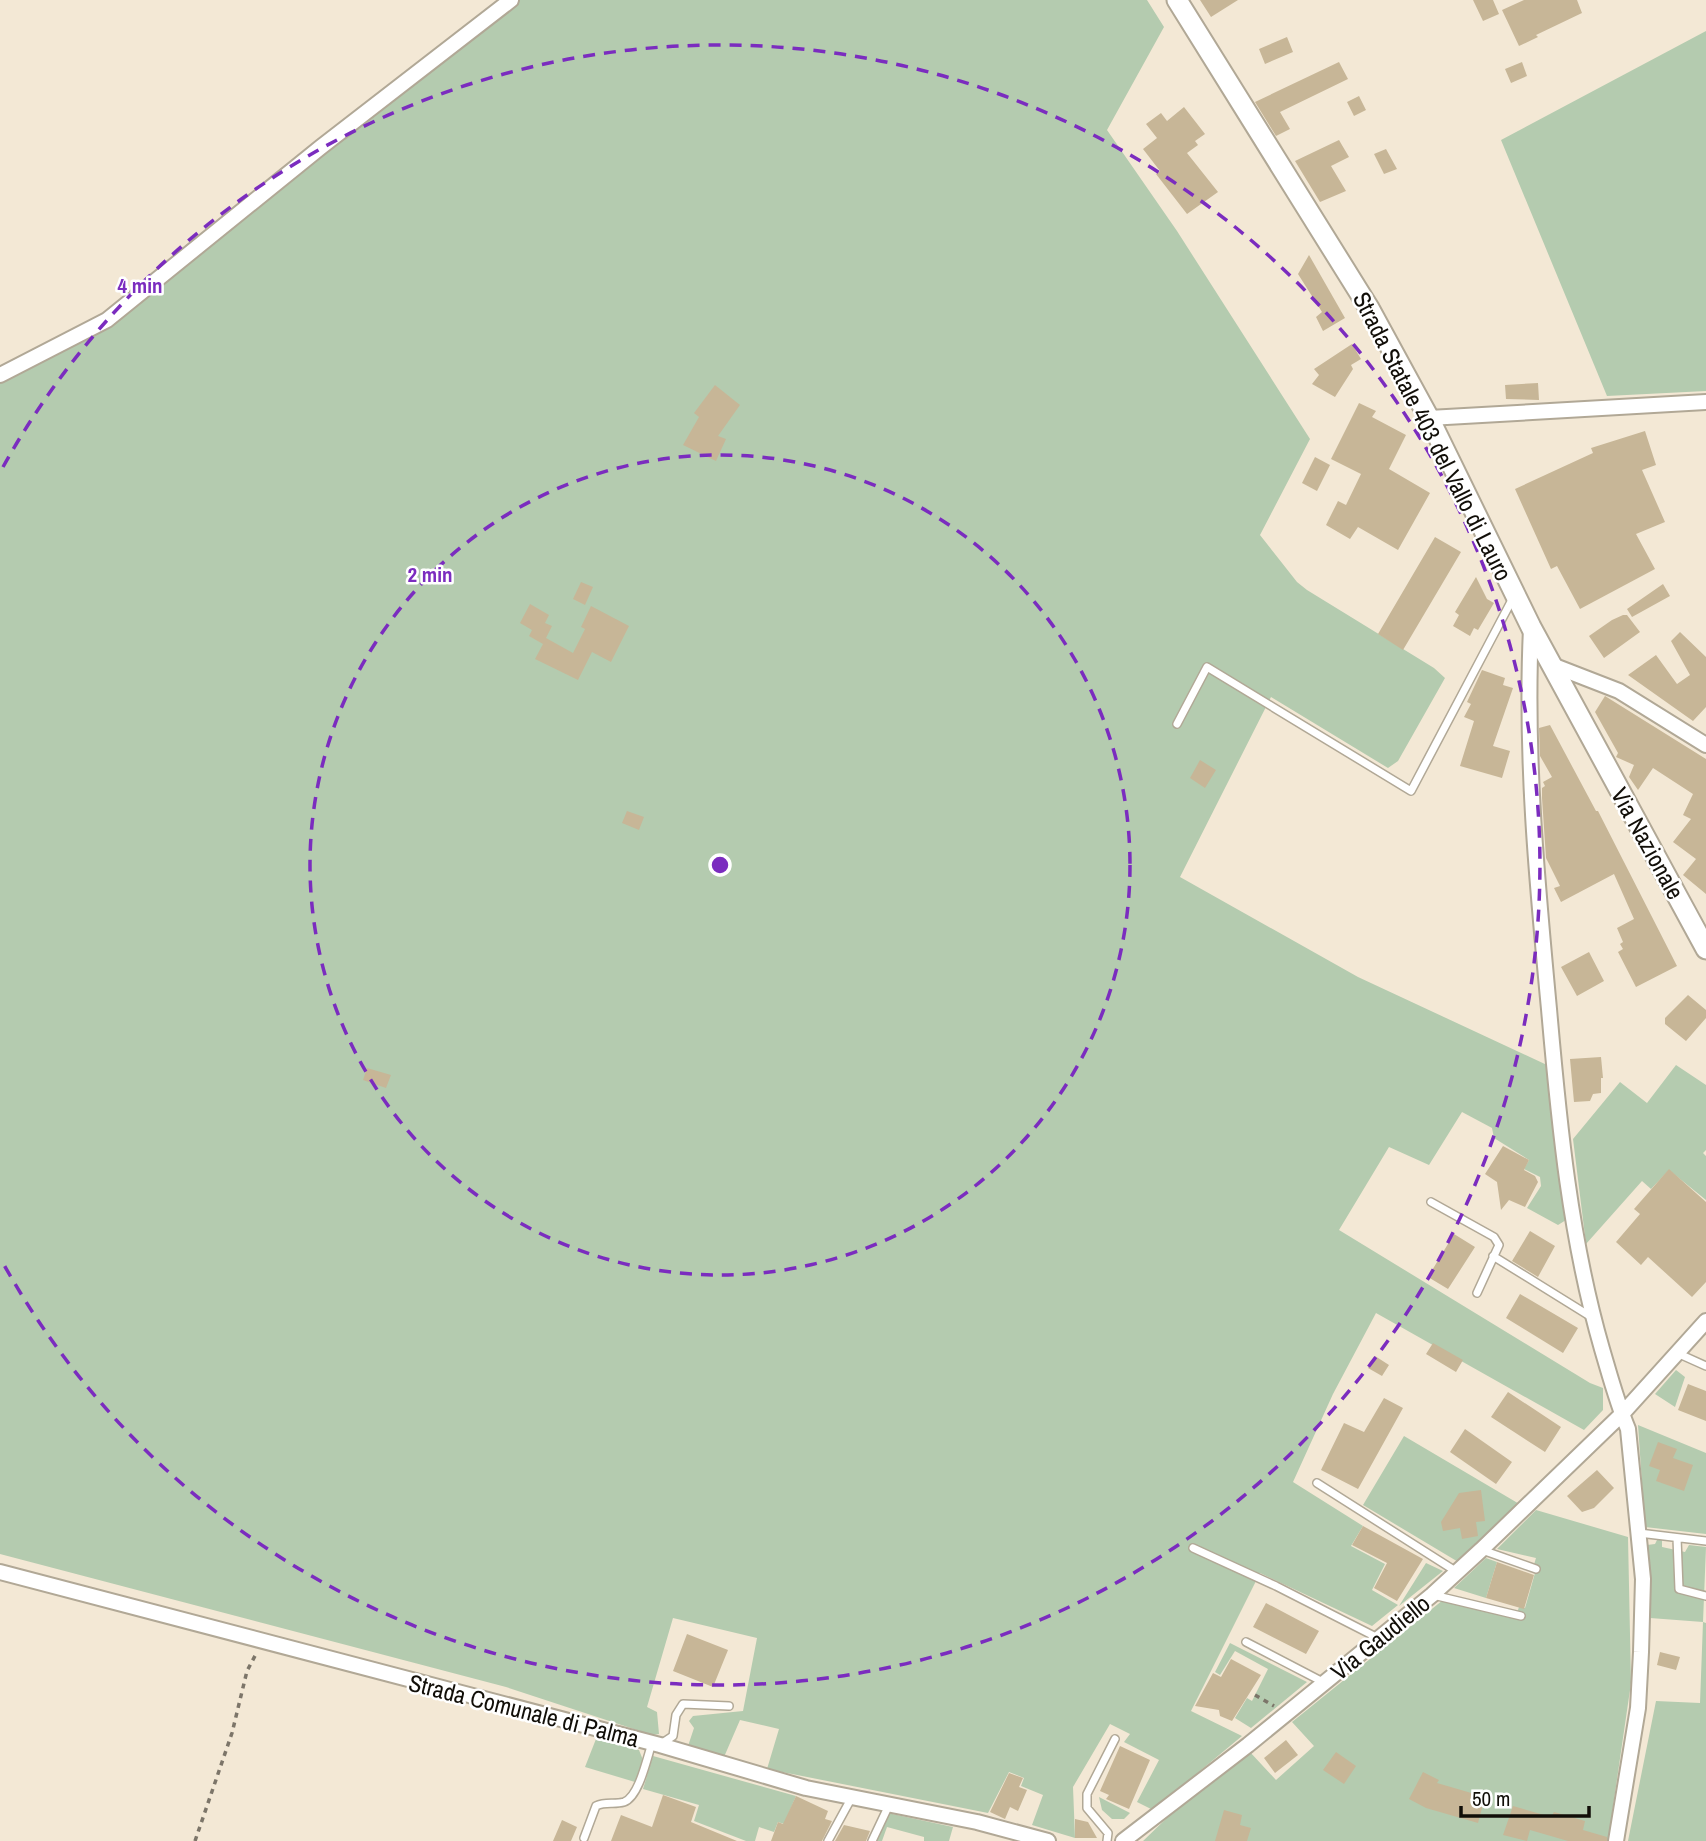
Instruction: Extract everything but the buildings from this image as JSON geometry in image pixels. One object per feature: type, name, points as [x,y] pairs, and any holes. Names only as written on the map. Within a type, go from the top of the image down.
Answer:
[{"type":"main road","name":"Strada Statale 403 del Vallo di Lauro","points":[[1177,0],[1369,308],[1429,418],[1531,627],[1610,773]]},
{"type":"main road","name":"Via Nazionale","points":[[1610,773],[1706,949]]},
{"type":"street","points":[[0,376],[107,320],[321,147],[511,0]]},
{"type":"street","points":[[1429,418],[1706,402]]},
{"type":"street","points":[[1531,627],[1529,672],[1532,832],[1561,1134],[1573,1227],[1593,1318],[1628,1429],[1643,1579],[1638,1708],[1616,1841]]},
{"type":"street","points":[[1552,665],[1619,691],[1706,745]]},
{"type":"street","name":"Via Gaudiello","points":[[1123,1841],[1248,1745],[1432,1595],[1622,1413],[1706,1321]]},
{"type":"street","name":"Strada Comunale di Palma","points":[[0,1572],[656,1744],[806,1788],[977,1822],[1048,1841]]},
{"type":"lane","points":[[1177,724],[1207,667],[1411,791],[1515,595]]},
{"type":"lane","points":[[1430,1202],[1494,1237],[1499,1245],[1477,1293]]},
{"type":"lane","points":[[1493,1256],[1593,1318]]},
{"type":"lane","points":[[1676,1353],[1706,1366]]},
{"type":"lane","points":[[1317,1483],[1457,1572]]},
{"type":"lane","points":[[1639,1533],[1706,1541]]},
{"type":"lane","points":[[1677,1538],[1679,1589],[1706,1595]]},
{"type":"lane","points":[[1193,1548],[1276,1586],[1379,1639]]},
{"type":"lane","points":[[1481,1550],[1536,1569]]},
{"type":"lane","points":[[1432,1595],[1521,1616]]},
{"type":"lane","points":[[1247,1642],[1324,1683]]},
{"type":"lane","points":[[584,1838],[597,1806],[624,1802],[634,1795],[656,1744],[673,1736],[676,1715],[683,1704],[729,1706]]},
{"type":"lane","points":[[1107,1841],[1108,1833],[1087,1808],[1087,1794],[1115,1739]]},
{"type":"lane","points":[[828,1841],[852,1797]]},
{"type":"lane","points":[[872,1841],[889,1805]]},
{"type":"path","points":[[195,1841],[232,1733],[247,1671],[262,1642]]},
{"type":"path","points":[[1255,1695],[1287,1712]]},
{"type":"green space","points":[[509,0],[1147,0],[1164,27],[1107,130],[1177,231],[1310,439],[1260,535],[1297,582],[1307,590],[1434,668],[1445,678],[1398,761],[1388,768],[1271,697],[1180,877],[1358,977],[1547,1065],[1566,1220],[1558,1225],[1527,1208],[1541,1186],[1540,1177],[1524,1169],[1529,1160],[1494,1138],[1492,1128],[1462,1112],[1429,1165],[1389,1147],[1339,1230],[1590,1383],[1603,1388],[1603,1410],[1584,1430],[1376,1313],[1333,1394],[1293,1482],[1363,1526],[1351,1546],[1385,1564],[1372,1590],[1398,1605],[1372,1626],[1260,1573],[1191,1711],[1242,1736],[1153,1810],[1137,1802],[1159,1760],[1124,1742],[1130,1734],[1110,1724],[1073,1787],[1075,1838],[1032,1825],[1043,1795],[1021,1786],[1024,1778],[1009,1772],[988,1813],[767,1769],[779,1729],[740,1720],[724,1757],[688,1746],[694,1728],[689,1721],[693,1716],[743,1711],[757,1638],[673,1618],[647,1707],[657,1712],[659,1734],[652,1735],[506,1687],[0,1554],[0,382],[107,323],[200,254]]},
{"type":"green space","points":[[1706,31],[1706,391],[1607,396],[1501,140]]},
{"type":"green space","points":[[1676,1065],[1706,1085],[1706,1150],[1703,1153],[1706,1156],[1706,1200],[1669,1170],[1651,1189],[1642,1181],[1586,1244],[1573,1139],[1620,1082],[1647,1103]]},
{"type":"green space","points":[[1676,1370],[1685,1377],[1675,1407],[1655,1394]]},
{"type":"green space","points":[[1638,1425],[1706,1453],[1706,1534],[1645,1527]]},
{"type":"green space","points":[[1404,1436],[1521,1505],[1460,1563],[1363,1505]]},
{"type":"green space","points":[[1536,1510],[1628,1537],[1631,1683],[1608,1841],[1143,1841],[1201,1785],[1249,1751],[1276,1780],[1314,1746],[1292,1722],[1443,1600],[1515,1619],[1519,1607],[1525,1608],[1535,1573],[1532,1571],[1536,1558],[1497,1549]]},
{"type":"green space","points":[[1658,1538],[1662,1540],[1662,1547],[1685,1552],[1689,1545],[1706,1547],[1703,1622],[1650,1618],[1647,1545],[1655,1544]]},
{"type":"green space","points":[[1486,1558],[1497,1562],[1486,1598],[1454,1588]]},
{"type":"green space","points":[[1426,1563],[1443,1571],[1399,1606]]},
{"type":"green space","points":[[1703,1622],[1706,1623],[1706,1841],[1628,1841],[1656,1701],[1700,1703]]},
{"type":"green space","points":[[1230,1643],[1307,1682],[1251,1728],[1235,1718],[1247,1698],[1252,1701],[1268,1669],[1235,1651],[1220,1675],[1215,1672]]},
{"type":"green space","points":[[596,1739],[639,1750],[643,1760],[635,1782],[585,1767]]},
{"type":"green space","points":[[653,1756],[796,1796],[784,1824],[778,1822],[774,1832],[759,1827],[755,1841],[746,1841],[694,1821],[699,1805],[643,1789]]},
{"type":"green space","points":[[1099,1797],[1130,1813],[1124,1819],[1112,1819],[1102,1810]]},
{"type":"green space","points":[[883,1812],[953,1827],[949,1841],[924,1841],[924,1837],[887,1827],[882,1841],[874,1841]]}]
